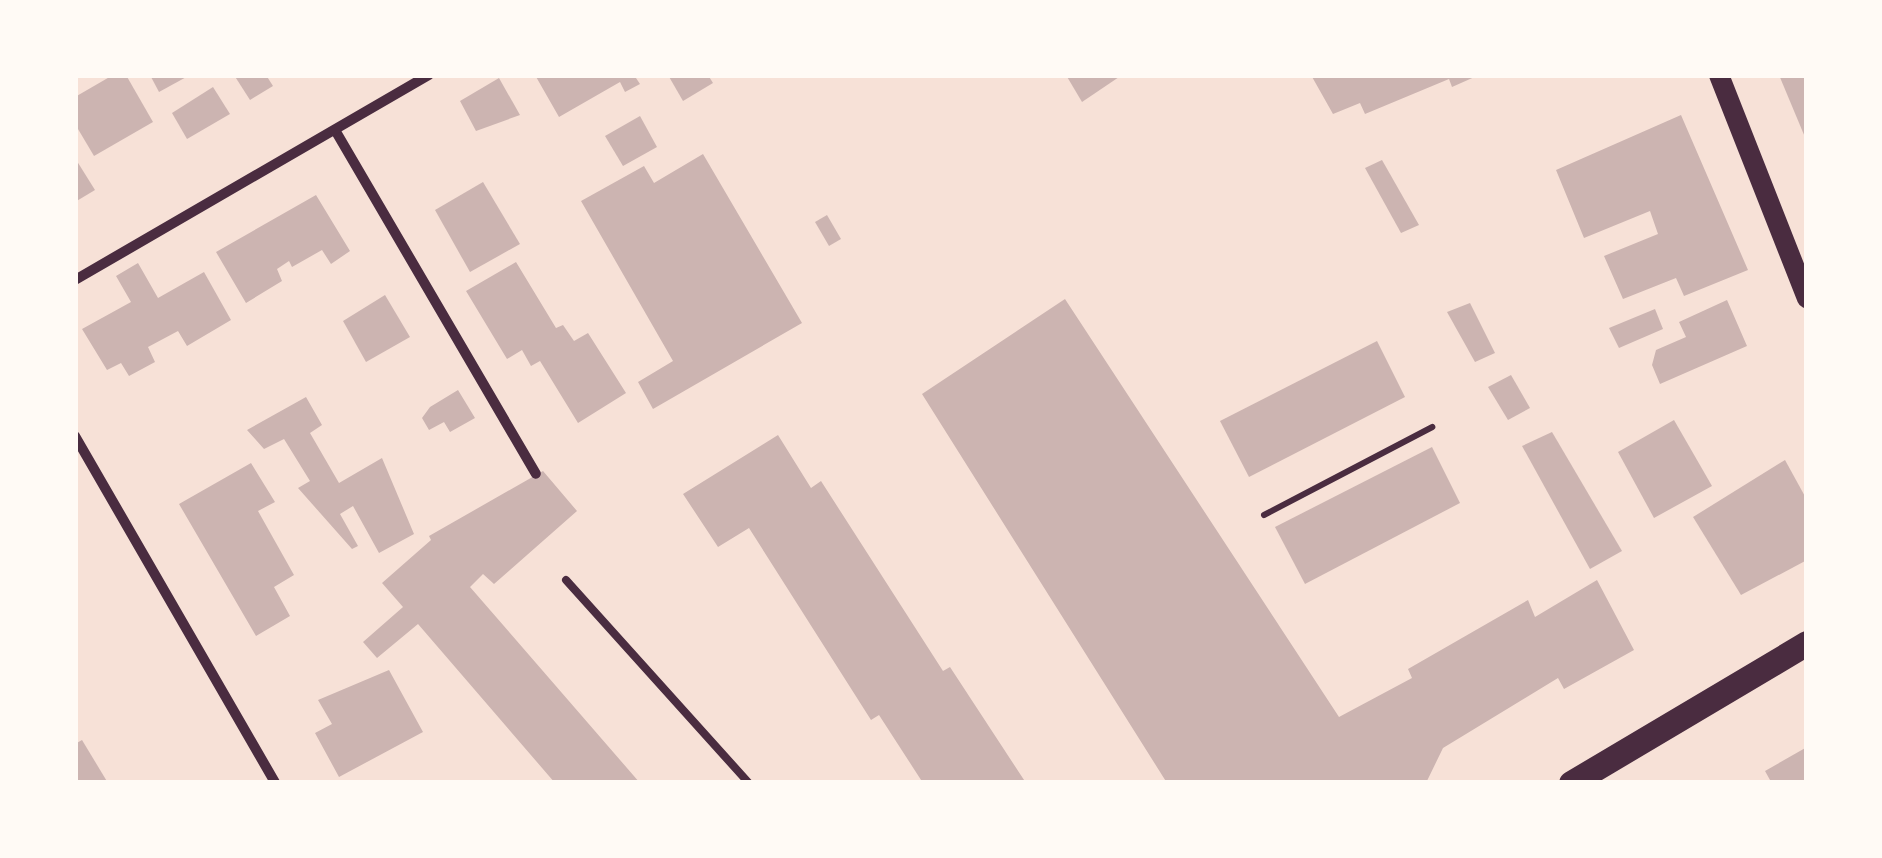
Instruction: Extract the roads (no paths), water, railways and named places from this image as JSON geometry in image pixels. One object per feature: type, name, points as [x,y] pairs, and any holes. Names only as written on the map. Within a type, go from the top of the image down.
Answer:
[{"type":"main road","points":[[1719,75],[1807,298]]},
{"type":"main road","points":[[1571,783],[1807,643]]},
{"type":"street","points":[[75,280],[429,75]]},
{"type":"street","points":[[335,130],[536,474]]},
{"type":"street","points":[[75,436],[275,783]]},
{"type":"lane","points":[[566,580],[749,783]]}]
